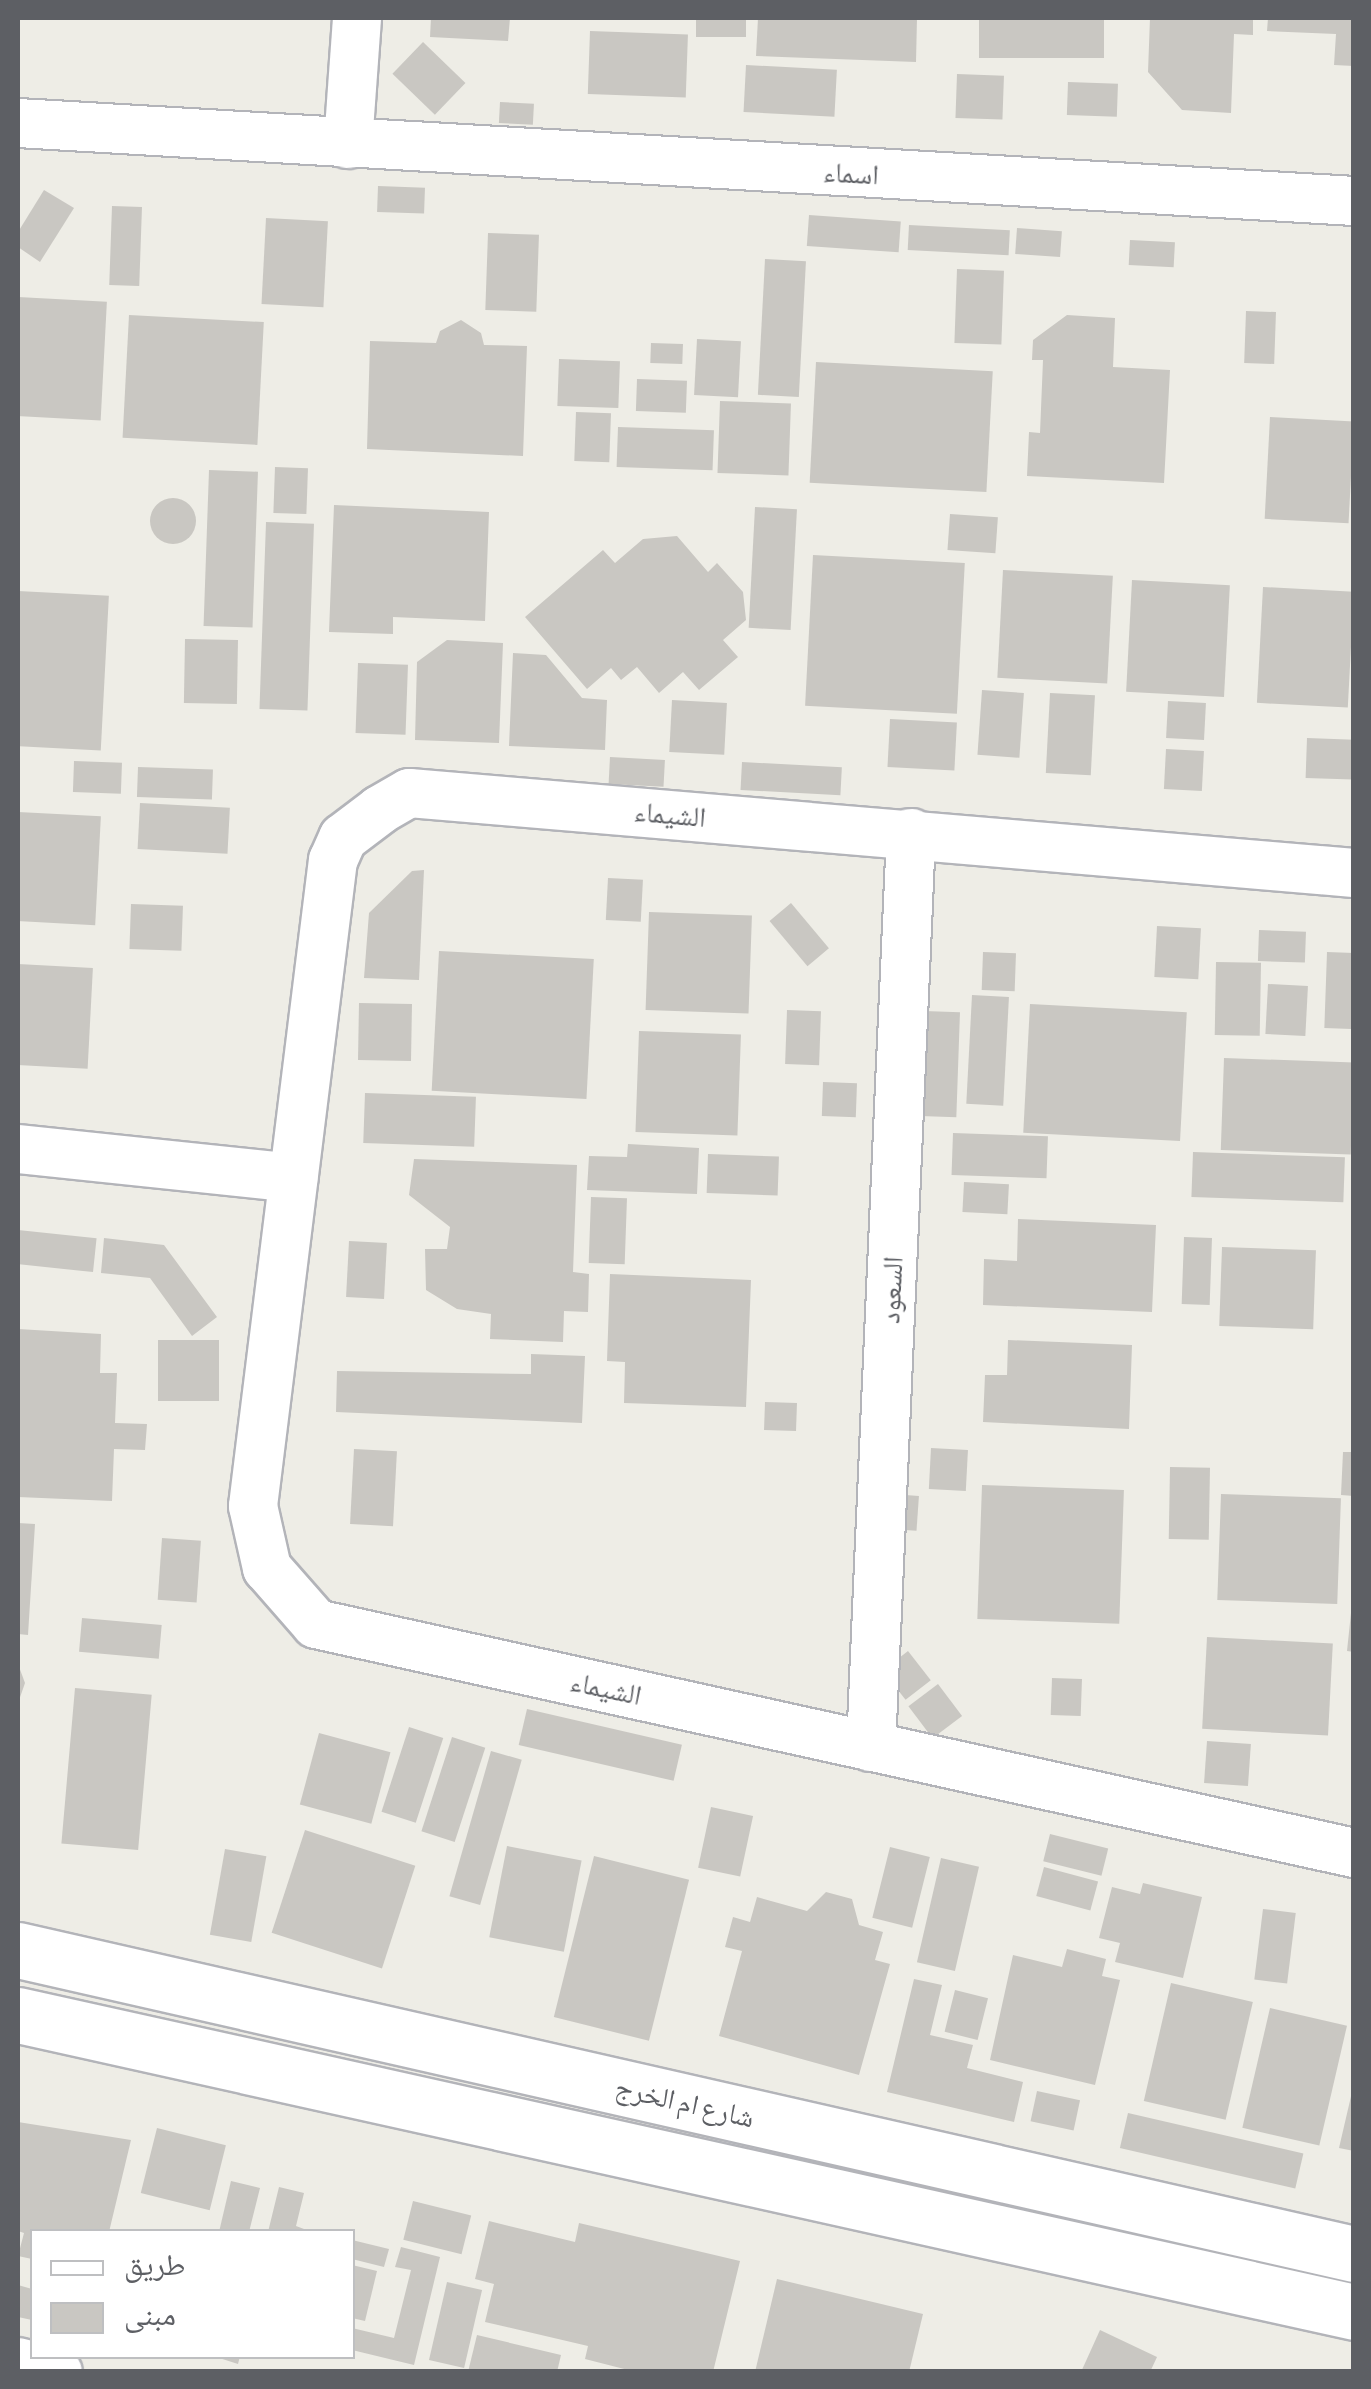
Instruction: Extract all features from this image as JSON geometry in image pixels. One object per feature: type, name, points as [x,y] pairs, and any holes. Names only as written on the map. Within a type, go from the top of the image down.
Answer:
[{"type":"street","points":[[348,144],[356,18]]},
{"type":"street","name":"اسماء","points":[[18,123],[1354,201]]},
{"type":"street","name":"الشيماء","points":[[1354,872],[409,794],[343,838],[332,860],[254,1506],[268,1568],[316,1624],[1354,1853]]},
{"type":"street","name":"السعود","points":[[871,1747],[912,834]]},
{"type":"street","points":[[18,1150],[293,1178]]},
{"type":"street","name":"شارع ام الخرج","points":[[18,1950],[1354,2254]]},
{"type":"street","points":[[18,2014],[1354,2312]]},
{"type":"street","points":[[18,2362],[58,2372]]},
{"type":"building","points":[[431,18],[510,18],[508,41],[430,37]]},
{"type":"building","points":[[696,18],[746,18],[746,37],[696,37]]},
{"type":"building","points":[[758,18],[917,18],[916,62],[756,56]]},
{"type":"building","points":[[979,18],[1104,18],[1104,58],[979,58]]},
{"type":"building","points":[[1150,18],[1253,18],[1253,35],[1234,34],[1231,113],[1182,110],[1148,72]]},
{"type":"building","points":[[1268,18],[1354,18],[1354,66],[1334,65],[1336,34],[1267,31]]},
{"type":"building","points":[[590,31],[688,34],[686,97],[588,94]]},
{"type":"building","points":[[423,42],[465,83],[435,115],[392,74]]},
{"type":"building","points":[[746,65],[837,70],[834,117],[744,112]]},
{"type":"building","points":[[957,74],[1004,76],[1002,120],[955,118]]},
{"type":"building","points":[[1068,82],[1118,84],[1117,117],[1067,115]]},
{"type":"building","points":[[500,102],[534,104],[533,125],[499,123]]},
{"type":"building","points":[[378,186],[425,188],[424,214],[377,212]]},
{"type":"building","points":[[44,190],[74,208],[40,262],[18,247],[18,232]]},
{"type":"building","points":[[112,206],[142,207],[139,286],[109,285]]},
{"type":"building","points":[[809,215],[901,221],[899,252],[807,246]]},
{"type":"building","points":[[266,218],[328,221],[323,307],[261,304]]},
{"type":"building","points":[[909,225],[1010,230],[1009,255],[908,250]]},
{"type":"building","points":[[1017,228],[1062,231],[1060,257],[1015,254]]},
{"type":"building","points":[[488,233],[539,235],[536,312],[485,310]]},
{"type":"building","points":[[1130,240],[1175,242],[1174,267],[1129,265]]},
{"type":"building","points":[[765,259],[806,261],[799,397],[758,395]]},
{"type":"building","points":[[957,269],[1004,271],[1001,345],[954,343]]},
{"type":"building","points":[[18,297],[107,302],[101,420],[18,416]]},
{"type":"building","points":[[1246,311],[1276,312],[1274,364],[1244,363]]},
{"type":"building","points":[[129,315],[264,322],[257,445],[123,438]]},
{"type":"building","points":[[1067,315],[1115,318],[1113,367],[1170,370],[1164,483],[1027,476],[1029,432],[1040,433],[1043,360],[1032,360],[1033,340]]},
{"type":"building","points":[[461,320],[481,333],[484,345],[527,346],[523,456],[367,449],[370,341],[436,343],[440,331]]},
{"type":"building","points":[[697,339],[741,341],[738,397],[694,395]]},
{"type":"building","points":[[651,343],[683,344],[682,364],[650,363]]},
{"type":"building","points":[[559,359],[620,361],[618,408],[557,406]]},
{"type":"building","points":[[816,362],[993,371],[986,492],[810,483]]},
{"type":"building","points":[[637,379],[687,381],[686,413],[636,411]]},
{"type":"building","points":[[720,401],[791,403],[788,475],[717,473]]},
{"type":"building","points":[[576,412],[611,413],[609,462],[574,461]]},
{"type":"building","points":[[1270,417],[1354,421],[1349,523],[1265,519]]},
{"type":"building","points":[[618,427],[714,430],[713,470],[617,467]]},
{"type":"building","points":[[275,467],[308,468],[306,514],[273,513]]},
{"type":"building","points":[[209,470],[258,472],[253,628],[204,626]]},
{"type":"building","points":[[173,498],[189,505],[196,521],[189,537],[173,544],[157,537],[150,521],[157,505]]},
{"type":"building","points":[[334,505],[489,512],[485,621],[393,617],[393,634],[329,632]]},
{"type":"building","points":[[755,507],[797,509],[791,630],[749,628]]},
{"type":"building","points":[[950,514],[998,517],[995,553],[947,550]]},
{"type":"building","points":[[266,522],[314,524],[307,711],[259,709]]},
{"type":"building","points":[[677,536],[708,572],[717,563],[743,592],[746,620],[723,640],[738,657],[699,690],[683,672],[659,693],[637,667],[621,680],[611,668],[587,689],[525,617],[603,550],[615,563],[643,539]]},
{"type":"building","points":[[813,555],[965,563],[957,714],[805,706]]},
{"type":"building","points":[[1003,570],[1113,576],[1107,684],[997,678]]},
{"type":"building","points":[[1132,580],[1230,585],[1224,697],[1126,692]]},
{"type":"building","points":[[1263,587],[1354,592],[1348,708],[1257,703]]},
{"type":"building","points":[[18,591],[109,596],[101,751],[18,746]]},
{"type":"building","points":[[185,639],[238,640],[237,704],[184,703]]},
{"type":"building","points":[[447,640],[503,643],[499,743],[415,740],[417,662]]},
{"type":"building","points":[[513,653],[546,655],[582,698],[607,700],[605,750],[509,746]]},
{"type":"building","points":[[358,663],[408,665],[406,735],[356,733]]},
{"type":"building","points":[[982,690],[1024,693],[1019,758],[977,755]]},
{"type":"building","points":[[1050,693],[1095,695],[1091,775],[1046,773]]},
{"type":"building","points":[[672,700],[727,703],[724,755],[669,752]]},
{"type":"building","points":[[1168,701],[1206,703],[1204,740],[1166,738]]},
{"type":"building","points":[[890,719],[957,723],[954,770],[887,767]]},
{"type":"building","points":[[1307,738],[1354,740],[1353,780],[1306,778]]},
{"type":"building","points":[[1166,749],[1204,751],[1202,791],[1164,789]]},
{"type":"building","points":[[610,757],[665,760],[664,787],[609,784]]},
{"type":"building","points":[[74,761],[122,763],[121,794],[73,792]]},
{"type":"building","points":[[742,762],[842,767],[840,795],[741,790]]},
{"type":"building","points":[[138,767],[213,770],[212,800],[137,797]]},
{"type":"building","points":[[140,803],[230,808],[227,854],[138,849]]},
{"type":"building","points":[[18,812],[101,816],[95,925],[18,921]]},
{"type":"building","points":[[424,870],[419,980],[364,978],[369,913],[412,871]]},
{"type":"building","points":[[608,878],[643,880],[641,922],[606,920]]},
{"type":"building","points":[[791,903],[829,948],[807,966],[770,921]]},
{"type":"building","points":[[131,904],[183,906],[181,951],[129,949]]},
{"type":"building","points":[[649,912],[752,916],[749,1014],[646,1010]]},
{"type":"building","points":[[1157,926],[1201,928],[1198,979],[1154,977]]},
{"type":"building","points":[[1259,930],[1306,932],[1305,963],[1258,961]]},
{"type":"building","points":[[439,951],[594,959],[586,1099],[432,1091]]},
{"type":"building","points":[[983,952],[1016,953],[1015,991],[982,990]]},
{"type":"building","points":[[1327,952],[1354,953],[1351,1029],[1324,1028]]},
{"type":"building","points":[[1216,962],[1261,963],[1260,1036],[1215,1035]]},
{"type":"building","points":[[18,964],[93,968],[88,1069],[18,1065]]},
{"type":"building","points":[[1268,984],[1308,986],[1305,1036],[1265,1034]]},
{"type":"building","points":[[972,995],[1009,997],[1003,1106],[966,1104]]},
{"type":"building","points":[[359,1003],[412,1004],[411,1061],[358,1060]]},
{"type":"building","points":[[1030,1004],[1187,1012],[1180,1141],[1023,1133]]},
{"type":"building","points":[[787,1010],[821,1011],[819,1065],[785,1064]]},
{"type":"building","points":[[924,1011],[960,1012],[956,1117],[920,1116]]},
{"type":"building","points":[[639,1031],[741,1035],[737,1135],[635,1132]]},
{"type":"building","points":[[1224,1058],[1354,1063],[1351,1154],[1221,1150]]},
{"type":"building","points":[[823,1082],[857,1083],[856,1117],[822,1116]]},
{"type":"building","points":[[365,1093],[476,1097],[474,1147],[363,1143]]},
{"type":"building","points":[[953,1133],[1048,1136],[1046,1178],[952,1175]]},
{"type":"building","points":[[628,1144],[699,1148],[697,1194],[587,1190],[589,1156],[627,1157]]},
{"type":"building","points":[[1193,1152],[1345,1157],[1343,1202],[1191,1197]]},
{"type":"building","points":[[708,1154],[779,1156],[778,1195],[707,1193]]},
{"type":"building","points":[[414,1159],[577,1165],[573,1272],[589,1274],[588,1312],[564,1311],[563,1342],[490,1339],[491,1314],[457,1309],[426,1290],[425,1249],[447,1249],[450,1227],[409,1195]]},
{"type":"building","points":[[964,1182],[1009,1184],[1007,1214],[962,1212]]},
{"type":"building","points":[[591,1197],[627,1198],[625,1264],[589,1263]]},
{"type":"building","points":[[1018,1219],[1156,1225],[1152,1312],[983,1305],[984,1259],[1017,1261]]},
{"type":"building","points":[[18,1230],[97,1238],[93,1272],[18,1264]]},
{"type":"building","points":[[1184,1237],[1212,1238],[1210,1305],[1182,1304]]},
{"type":"building","points":[[104,1238],[164,1245],[217,1317],[192,1336],[150,1278],[101,1273]]},
{"type":"building","points":[[349,1241],[387,1243],[384,1299],[346,1297]]},
{"type":"building","points":[[1222,1247],[1316,1250],[1313,1329],[1219,1326]]},
{"type":"building","points":[[610,1274],[751,1280],[746,1407],[624,1403],[625,1362],[607,1361]]},
{"type":"building","points":[[18,1329],[101,1334],[100,1373],[117,1373],[115,1423],[147,1424],[145,1450],[114,1449],[112,1501],[18,1497]]},
{"type":"building","points":[[158,1340],[219,1340],[219,1401],[158,1401]]},
{"type":"building","points":[[1008,1340],[1132,1345],[1129,1429],[983,1422],[985,1375],[1007,1375]]},
{"type":"building","points":[[531,1354],[585,1356],[582,1423],[336,1412],[337,1371],[531,1374]]},
{"type":"building","points":[[765,1402],[797,1403],[796,1431],[764,1430]]},
{"type":"building","points":[[931,1448],[968,1450],[966,1491],[929,1489]]},
{"type":"building","points":[[354,1449],[397,1451],[393,1526],[350,1524]]},
{"type":"building","points":[[1343,1452],[1354,1452],[1354,1496],[1341,1495]]},
{"type":"building","points":[[1170,1467],[1210,1468],[1209,1540],[1169,1539]]},
{"type":"building","points":[[982,1485],[1124,1490],[1119,1624],[977,1619]]},
{"type":"building","points":[[892,1494],[919,1496],[916,1531],[890,1529]]},
{"type":"building","points":[[1221,1494],[1341,1498],[1337,1604],[1217,1600]]},
{"type":"building","points":[[18,1523],[35,1524],[28,1635],[18,1634]]},
{"type":"building","points":[[162,1538],[201,1541],[197,1603],[158,1600]]},
{"type":"building","points":[[1354,1613],[1354,1652],[1347,1651]]},
{"type":"building","points":[[82,1618],[162,1625],[159,1659],[79,1652]]},
{"type":"building","points":[[1207,1637],[1333,1644],[1328,1735],[1202,1729]]},
{"type":"building","points":[[908,1651],[931,1680],[906,1700],[883,1671]]},
{"type":"building","points":[[18,1664],[25,1683],[18,1703]]},
{"type":"building","points":[[1052,1678],[1082,1679],[1081,1716],[1051,1715]]},
{"type":"building","points":[[938,1684],[962,1716],[933,1738],[908,1706]]},
{"type":"building","points":[[75,1688],[152,1695],[138,1850],[61,1843]]},
{"type":"building","points":[[527,1709],[682,1745],[674,1781],[519,1745]]},
{"type":"building","points":[[409,1727],[443,1738],[416,1823],[381,1812]]},
{"type":"building","points":[[319,1733],[390,1752],[371,1824],[300,1804]]},
{"type":"building","points":[[452,1737],[485,1748],[455,1842],[421,1831]]},
{"type":"building","points":[[1207,1741],[1251,1744],[1248,1786],[1204,1783]]},
{"type":"building","points":[[491,1751],[522,1760],[480,1905],[449,1896]]},
{"type":"building","points":[[711,1807],[753,1816],[740,1877],[698,1868]]},
{"type":"building","points":[[305,1830],[415,1866],[382,1969],[272,1933]]},
{"type":"building","points":[[1050,1834],[1108,1849],[1101,1876],[1043,1861]]},
{"type":"building","points":[[507,1846],[582,1861],[564,1952],[489,1937]]},
{"type":"building","points":[[890,1847],[930,1857],[912,1928],[872,1918]]},
{"type":"building","points":[[225,1849],[266,1856],[251,1942],[210,1935]]},
{"type":"building","points":[[594,1856],[689,1880],[649,2041],[554,2017]]},
{"type":"building","points":[[941,1858],[979,1867],[955,1971],[917,1962]]},
{"type":"building","points":[[1044,1867],[1098,1881],[1090,1910],[1036,1896]]},
{"type":"building","points":[[1143,1883],[1202,1897],[1183,1978],[1115,1962],[1120,1943],[1099,1938],[1112,1887],[1140,1894]]},
{"type":"building","points":[[826,1892],[852,1899],[859,1925],[883,1932],[875,1960],[890,1964],[859,2075],[719,2036],[742,1951],[725,1947],[733,1917],[750,1922],[757,1897],[807,1911]]},
{"type":"building","points":[[1263,1909],[1296,1913],[1287,1983],[1254,1979]]},
{"type":"building","points":[[1067,1949],[1106,1959],[1102,1976],[1120,1980],[1095,2085],[990,2060],[1013,1955],[1062,1967]]},
{"type":"building","points":[[914,1979],[942,1985],[930,2035],[973,2045],[967,2068],[1023,2082],[1014,2122],[887,2092]]},
{"type":"building","points":[[1171,1983],[1253,2002],[1226,2120],[1144,2101]]},
{"type":"building","points":[[955,1990],[988,1998],[978,2040],[945,2032]]},
{"type":"building","points":[[1270,2008],[1347,2026],[1319,2146],[1242,2128]]},
{"type":"building","points":[[1037,2091],[1080,2100],[1074,2130],[1031,2121]]},
{"type":"building","points":[[1354,2092],[1354,2151],[1339,2148]]},
{"type":"building","points":[[1128,2113],[1303,2153],[1295,2189],[1120,2148]]},
{"type":"building","points":[[18,2122],[131,2140],[110,2229],[30,2229],[30,2259],[18,2256],[24,2233],[18,2231]]},
{"type":"building","points":[[157,2128],[226,2145],[210,2210],[141,2193]]},
{"type":"building","points":[[231,2181],[260,2188],[250,2229],[220,2229]]},
{"type":"building","points":[[279,2187],[304,2193],[296,2226],[304,2229],[269,2229]]},
{"type":"building","points":[[413,2201],[471,2216],[462,2254],[403,2240]]},
{"type":"building","points":[[489,2221],[575,2242],[579,2223],[740,2261],[713,2372],[636,2372],[585,2359],[588,2346],[485,2322],[494,2284],[475,2279]]},
{"type":"building","points":[[355,2241],[389,2249],[384,2267],[355,2260]]},
{"type":"building","points":[[401,2247],[440,2257],[414,2365],[355,2351],[355,2329],[394,2338],[411,2270],[395,2267]]},
{"type":"building","points":[[355,2266],[377,2271],[365,2321],[355,2319]]},
{"type":"building","points":[[777,2279],[923,2314],[909,2372],[755,2372]]},
{"type":"building","points":[[447,2282],[482,2290],[464,2368],[429,2360]]},
{"type":"building","points":[[18,2285],[30,2288],[30,2320],[18,2317]]},
{"type":"building","points":[[1100,2330],[1157,2357],[1150,2372],[1081,2372]]},
{"type":"building","points":[[477,2335],[561,2355],[557,2372],[468,2372]]}]
